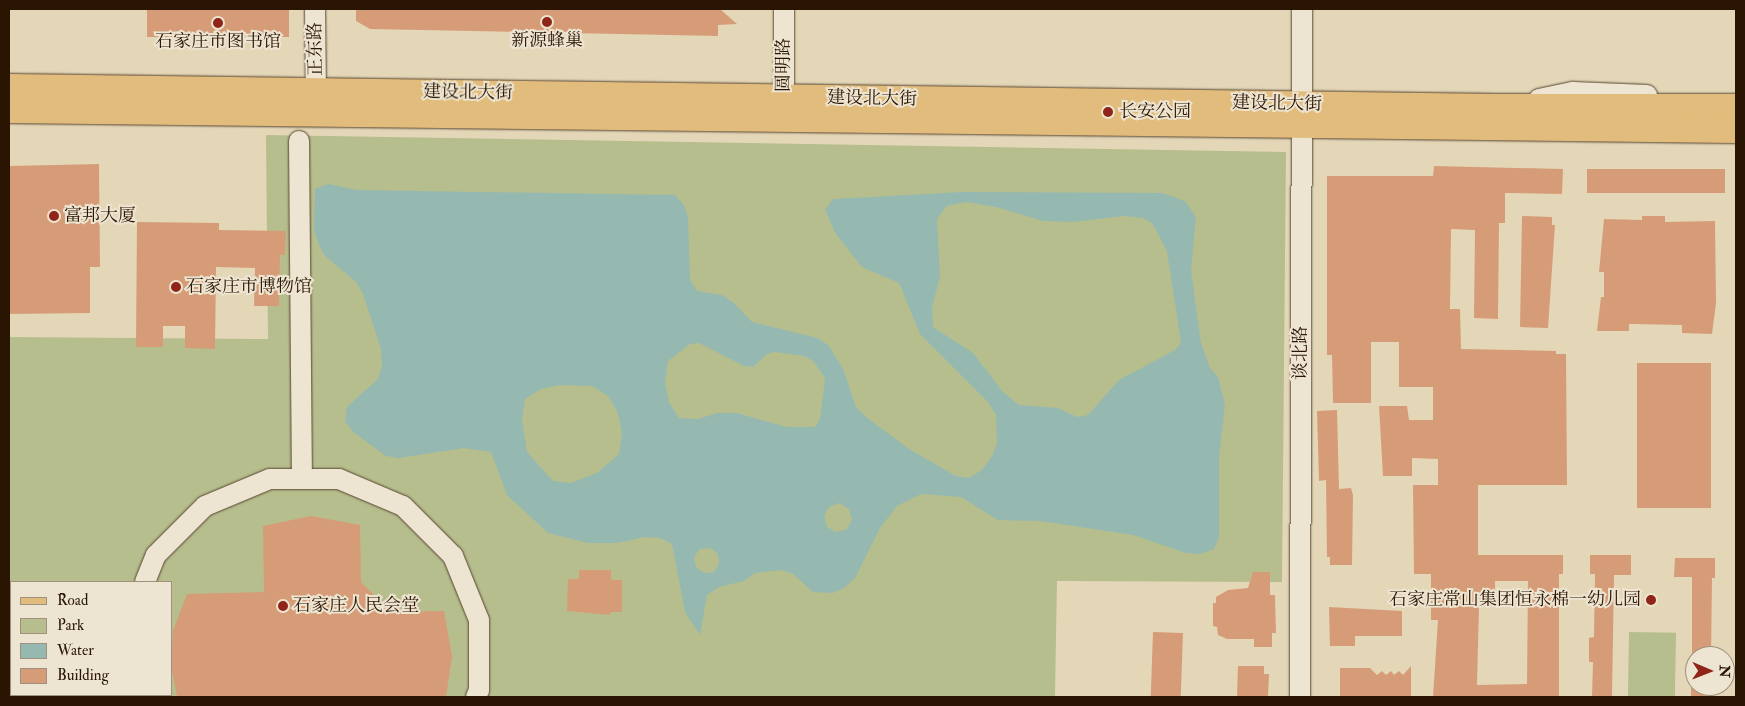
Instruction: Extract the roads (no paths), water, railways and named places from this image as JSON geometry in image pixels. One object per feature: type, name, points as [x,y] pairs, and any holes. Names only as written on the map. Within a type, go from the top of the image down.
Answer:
[{"type":"main road","name":"建设北大街","points":[[9,87],[316,90],[784,109]]},
{"type":"main road","name":"建设北大街","points":[[9,110],[784,109],[1497,118],[1736,107]]},
{"type":"main road","points":[[1497,118],[1736,130]]},
{"type":"street","name":"正东路","points":[[315,9],[316,90]]},
{"type":"street","name":"圆明路","points":[[784,9],[784,109]]},
{"type":"street","name":"谈北路","points":[[1300,697],[1302,9]]},
{"type":"street","points":[[1497,118],[1573,92],[1736,98]]},
{"type":"street","points":[[1497,118],[1574,137],[1736,137]]},
{"type":"street","points":[[299,141],[302,479]]},
{"type":"street","points":[[145,581],[156,556],[205,506],[270,479],[339,479],[403,506],[453,556],[479,620],[476,697]]},
{"type":"water","points":[[328,184],[357,190],[675,195],[684,205],[688,217],[690,280],[697,291],[722,295],[733,302],[752,322],[818,338],[829,346],[843,369],[856,407],[866,417],[909,449],[956,476],[969,478],[982,470],[992,456],[997,443],[996,415],[988,402],[920,334],[899,283],[862,267],[836,234],[825,210],[833,199],[963,192],[1162,193],[1174,197],[1186,202],[1196,217],[1191,271],[1201,343],[1210,368],[1218,377],[1225,405],[1219,457],[1219,537],[1214,549],[1200,554],[1186,553],[1133,535],[1040,521],[998,520],[961,497],[921,494],[897,506],[880,528],[855,578],[844,588],[833,593],[813,592],[793,574],[781,570],[755,573],[744,581],[719,587],[707,595],[700,635],[685,612],[672,544],[660,538],[645,537],[618,543],[588,543],[548,533],[507,495],[491,452],[464,448],[399,458],[386,456],[352,431],[345,421],[347,407],[378,379],[382,365],[381,349],[363,294],[356,282],[324,255],[318,243],[314,230],[315,189]],"holes":[[[966,202],[996,207],[1043,221],[1073,222],[1124,216],[1143,218],[1152,223],[1167,251],[1181,343],[1175,350],[1119,380],[1088,415],[1077,417],[1058,408],[1019,405],[1003,392],[973,353],[933,327],[932,307],[940,277],[937,219],[947,206]],[[699,343],[744,366],[753,367],[767,354],[775,352],[804,356],[813,361],[825,378],[820,419],[815,427],[786,427],[737,413],[717,413],[698,419],[679,418],[669,402],[665,383],[668,361],[690,344]],[[560,385],[592,386],[608,396],[618,413],[622,434],[619,454],[597,473],[571,483],[553,481],[527,452],[522,420],[525,399],[541,389]],[[839,503],[849,509],[852,519],[847,529],[836,532],[827,527],[824,516],[829,507]],[[710,548],[718,554],[719,564],[714,572],[704,573],[696,567],[694,557],[700,549]]]},
{"type":"place","name":"新源蜂巢","points":[[547,22]]},
{"type":"place","name":"石家庄市图书馆","points":[[218,23]]},
{"type":"place","name":"长安公园","points":[[1108,112]]},
{"type":"place","name":"富邦大厦","points":[[54,216]]},
{"type":"place","name":"石家庄市博物馆","points":[[176,287]]},
{"type":"place","name":"石家庄常山集团恒永棉一幼儿园","points":[[1651,600]]},
{"type":"place","name":"石家庄人民会堂","points":[[283,606]]}]
